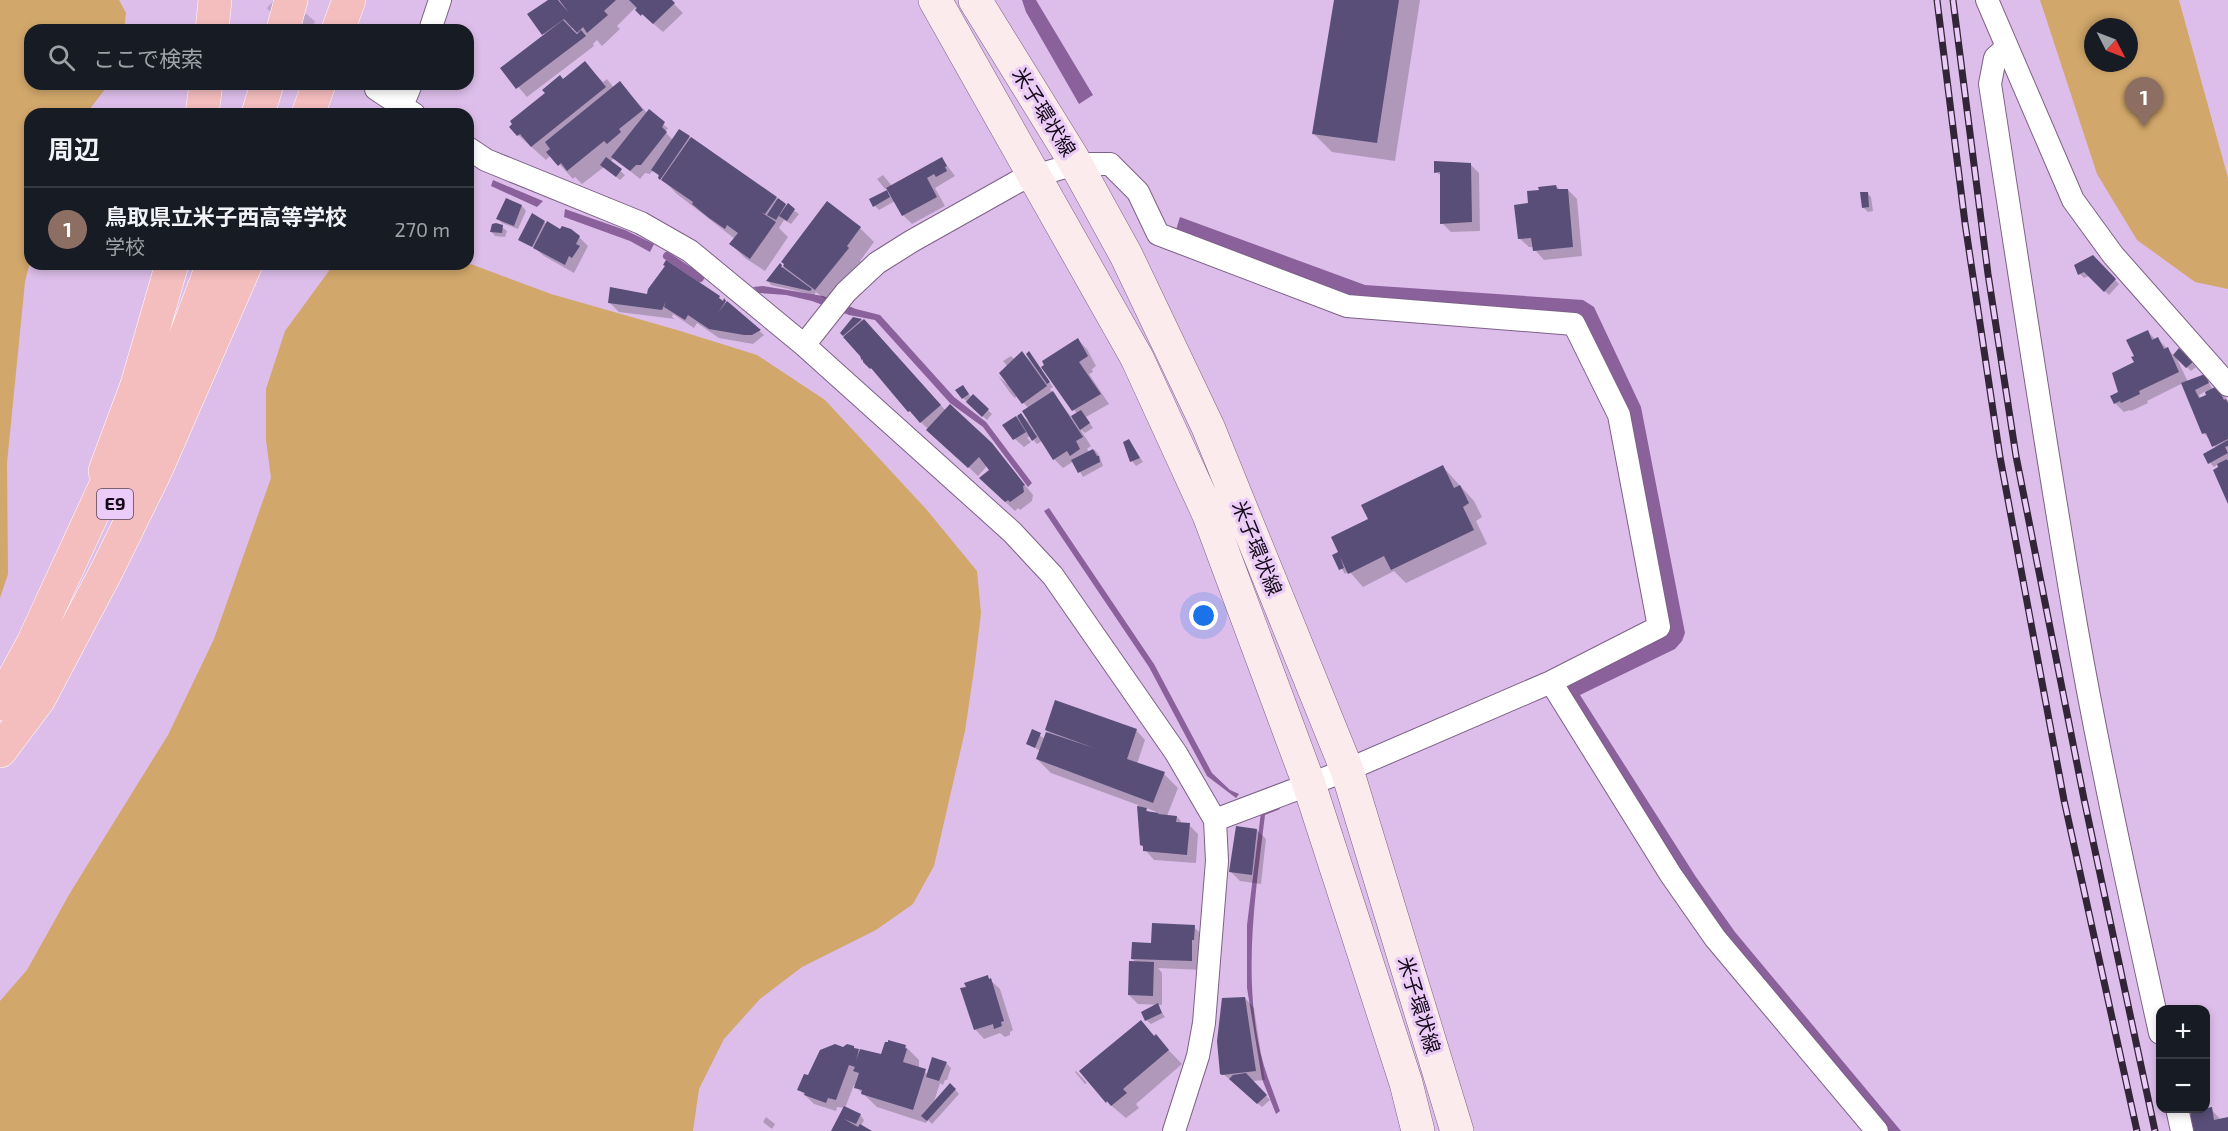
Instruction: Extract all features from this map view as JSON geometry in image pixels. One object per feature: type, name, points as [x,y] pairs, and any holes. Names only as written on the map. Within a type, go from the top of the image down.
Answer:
[{"type":"highway","points":[[213,24],[215,0]]},
{"type":"highway","points":[[267,24],[273,0]]},
{"type":"highway","points":[[285,24],[291,0]]},
{"type":"highway","points":[[340,24],[349,0]]},
{"type":"highway","points":[[203,108],[205,90]]},
{"type":"highway","points":[[245,108],[250,90]]},
{"type":"highway","points":[[260,108],[265,90]]},
{"type":"highway","points":[[310,108],[317,90]]},
{"type":"highway","points":[[3,700],[103,476],[137,386],[170,270]]},
{"type":"highway","name":"E9","points":[[3,700],[33,643],[114,470],[158,364],[193,270]]},
{"type":"highway","name":"E9","points":[[0,736],[128,477],[211,270]]},
{"type":"highway","points":[[0,751],[39,699],[107,570],[156,470],[243,270]]},
{"type":"main road","name":"米子環状線","points":[[935,0],[1137,358],[1199,494],[1309,784],[1406,1083],[1418,1131]]},
{"type":"main road","name":"米子環状線","points":[[976,1],[1076,164],[1126,255],[1208,427],[1347,770],[1457,1131]]},
{"type":"street","points":[[432,24],[440,0]]},
{"type":"street","points":[[1987,0],[2073,200],[2112,255],[2228,385]]},
{"type":"street","points":[[2006,48],[1995,58],[1990,84],[2076,626],[2156,1015]]},
{"type":"street","points":[[378,90],[405,108]]},
{"type":"street","points":[[408,108],[410,90]]},
{"type":"street","points":[[474,152],[486,160],[640,223],[690,251],[804,345],[1012,532],[1053,576],[1176,753],[1215,820],[1217,861],[1204,1023],[1198,1056],[1174,1131]]},
{"type":"street","points":[[804,345],[846,292],[877,263],[1017,182],[1076,164],[1110,164],[1138,192],[1158,234],[1347,306],[1574,324],[1619,415],[1659,627],[1551,682],[1347,770],[1215,820]]},
{"type":"street","points":[[1551,682],[1671,875],[1715,938],[1877,1131]]},
{"type":"street","points":[[2178,1113],[2182,1131]]},
{"type":"shaded area","points":[[0,0],[119,0],[126,13],[125,24],[24,24],[24,90],[104,90],[91,108],[24,108],[24,270],[28,270],[7,463],[8,574],[0,598]]},
{"type":"shaded area","points":[[1022,0],[1036,0],[1093,95],[1079,104],[1026,12]]},
{"type":"shaded area","points":[[2040,0],[2179,0],[2228,178],[2228,289],[2195,282],[2137,240],[2097,174]]},
{"type":"shaded area","points":[[493,180],[543,201],[537,207],[491,186]]},
{"type":"shaded area","points":[[565,209],[625,230],[654,244],[650,252],[630,241],[564,217]]},
{"type":"shaded area","points":[[1180,217],[1365,285],[1583,300],[1594,307],[1641,407],[1685,633],[1675,649],[1580,695],[1696,877],[1735,932],[1901,1131],[1887,1131],[1720,932],[1561,687],[1669,633],[1659,579],[1581,315],[1347,297],[1175,233]]},
{"type":"shaded area","points":[[474,265],[551,294],[757,355],[825,400],[926,509],[977,571],[981,613],[975,663],[965,731],[934,866],[913,904],[876,930],[802,967],[760,999],[724,1039],[699,1089],[693,1131],[0,1131],[0,1001],[27,970],[70,893],[168,735],[214,639],[271,478],[266,440],[266,389],[285,331],[330,270],[474,270]]},
{"type":"shaded area","points":[[763,286],[823,296],[856,309],[880,315],[954,397],[986,422],[1032,483],[1028,487],[983,427],[950,403],[875,320],[849,315],[812,301],[786,295],[759,293],[753,287]]},
{"type":"shaded area","points":[[1049,508],[1154,664],[1212,773],[1230,790],[1239,794],[1236,798],[1207,776],[1149,667],[1044,511]]},
{"type":"shaded area","points":[[1278,805],[1280,809],[1265,815],[1255,899],[1252,956],[1254,1013],[1258,1041],[1280,1111],[1276,1114],[1262,1079],[1247,988],[1247,925],[1261,812]]},
{"type":"building","points":[[548,0],[558,0],[569,13],[559,0],[616,0],[604,11],[608,15],[587,33],[583,27],[577,33],[564,19],[542,35],[527,14]]},
{"type":"building","points":[[629,0],[672,0],[675,3],[653,24],[635,10],[637,8]]},
{"type":"building","points":[[1334,0],[1399,0],[1377,143],[1312,134]]},
{"type":"building","points":[[563,20],[577,34],[581,30],[586,36],[516,89],[500,68]]},
{"type":"building","points":[[585,61],[606,87],[531,147],[520,134],[517,136],[509,127],[512,124],[510,121],[545,93],[542,90],[560,75],[563,79]]},
{"type":"building","points":[[620,81],[643,110],[619,129],[621,132],[607,144],[604,141],[567,171],[561,163],[558,166],[546,152],[550,149],[545,142]]},
{"type":"building","points":[[649,109],[665,122],[662,127],[667,132],[641,165],[636,165],[630,171],[611,157]]},
{"type":"building","points":[[679,129],[690,136],[660,180],[659,175],[651,170]]},
{"type":"building","points":[[691,137],[777,197],[765,214],[761,212],[776,222],[750,259],[729,244],[738,233],[727,225],[725,229],[709,218],[692,204],[693,202],[661,180]]},
{"type":"building","points":[[606,157],[622,169],[616,177],[600,165]]},
{"type":"building","points":[[942,157],[947,171],[936,177],[934,174],[927,178],[937,197],[902,216],[886,188]]},
{"type":"building","points":[[1434,161],[1471,163],[1472,222],[1440,224],[1440,172],[1434,173]]},
{"type":"building","points":[[1556,185],[1557,189],[1568,189],[1573,247],[1533,251],[1531,238],[1518,239],[1514,205],[1528,203],[1527,191]]},
{"type":"building","points":[[887,190],[890,197],[873,207],[869,199]]},
{"type":"building","points":[[1860,192],[1868,192],[1869,207],[1862,208]]},
{"type":"building","points":[[506,198],[522,205],[514,226],[496,219]]},
{"type":"building","points":[[778,198],[786,204],[776,220],[767,215]]},
{"type":"building","points":[[827,201],[861,227],[847,246],[849,248],[815,290],[783,266],[781,262]]},
{"type":"building","points":[[788,203],[795,209],[787,221],[779,216]]},
{"type":"building","points":[[532,213],[545,221],[532,247],[518,240]]},
{"type":"building","points":[[547,221],[560,229],[562,226],[571,229],[580,236],[576,244],[580,246],[572,258],[569,256],[565,265],[533,248]]},
{"type":"building","points":[[492,224],[503,225],[502,233],[490,232]]},
{"type":"building","points":[[2093,255],[2116,279],[2104,292],[2084,272],[2078,275],[2074,265]]},
{"type":"building","points":[[666,260],[720,296],[719,298],[723,301],[724,298],[726,301],[718,313],[727,301],[761,330],[752,335],[744,335],[709,329],[688,315],[685,320],[664,307],[666,301],[662,310],[608,303],[610,287],[647,294],[648,289],[665,266],[663,265]]},
{"type":"building","points":[[780,263],[781,268],[812,289],[810,291],[766,281]]},
{"type":"building","points":[[853,317],[862,319],[843,336],[840,333]]},
{"type":"building","points":[[864,319],[941,405],[920,423],[863,362],[863,359],[862,361],[843,337]]},
{"type":"building","points":[[2148,330],[2152,340],[2158,337],[2164,349],[2168,347],[2179,372],[2139,391],[2140,394],[2114,404],[2110,396],[2118,392],[2112,373],[2134,362],[2131,357],[2134,356],[2126,340]]},
{"type":"building","points":[[1078,338],[1088,356],[1079,362],[1101,394],[1072,411],[1041,367],[1044,365],[1042,361]]},
{"type":"building","points":[[2179,348],[2193,362],[2186,368],[2173,355]]},
{"type":"building","points":[[1022,351],[1047,386],[1022,404],[999,373]]},
{"type":"building","points":[[1029,351],[1050,382],[1047,384],[1026,354]]},
{"type":"building","points":[[2205,374],[2209,383],[2195,390],[2199,398],[2217,386],[2228,403],[2228,439],[2212,447],[2206,433],[2202,434],[2181,383]]},
{"type":"building","points":[[963,385],[969,394],[962,399],[955,390]]},
{"type":"building","points":[[1053,391],[1083,437],[1076,441],[1080,449],[1070,456],[1067,451],[1053,460],[1022,411]]},
{"type":"building","points":[[973,394],[989,409],[982,417],[966,402]]},
{"type":"building","points":[[950,404],[992,443],[1025,485],[1023,486],[1024,492],[1010,502],[1008,500],[1005,502],[979,478],[989,470],[979,457],[968,468],[926,430]]},
{"type":"building","points":[[1081,410],[1090,423],[1080,430],[1071,416]]},
{"type":"building","points":[[1021,413],[1037,437],[1032,441],[1017,416]]},
{"type":"building","points":[[1016,416],[1026,432],[1013,440],[1002,425]]},
{"type":"building","points":[[1129,439],[1140,458],[1130,462],[1123,442]]},
{"type":"building","points":[[2228,440],[2228,446],[2225,447],[2228,453],[2208,464],[2203,454]]},
{"type":"building","points":[[1093,449],[1099,456],[1100,462],[1078,473],[1071,460]]},
{"type":"building","points":[[2227,459],[2228,504],[2213,470],[2218,467],[2217,464]]},
{"type":"building","points":[[1443,465],[1454,488],[1460,485],[1469,503],[1463,507],[1474,530],[1391,570],[1384,556],[1348,574],[1340,557],[1344,568],[1339,570],[1332,555],[1338,552],[1331,537],[1368,519],[1361,505]]},
{"type":"building","points":[[1055,700],[1137,729],[1127,759],[1165,772],[1153,803],[1036,759],[1046,732],[1094,748],[1045,730]]},
{"type":"building","points":[[1032,729],[1041,733],[1035,748],[1026,744]]},
{"type":"building","points":[[1137,806],[1158,814],[1177,816],[1176,822],[1190,823],[1187,855],[1143,851],[1143,846],[1140,845]]},
{"type":"building","points":[[1236,826],[1257,829],[1252,875],[1229,872]]},
{"type":"building","points":[[1152,923],[1195,925],[1192,961],[1131,959],[1132,942],[1151,943]]},
{"type":"building","points":[[1129,961],[1154,962],[1153,996],[1128,995]]},
{"type":"building","points":[[988,975],[989,979],[991,978],[1004,1021],[1001,1022],[1002,1026],[994,1029],[993,1024],[974,1030],[960,988],[966,987],[964,983]]},
{"type":"building","points":[[1245,997],[1256,1071],[1222,1075],[1220,1074],[1217,1041],[1222,998]]},
{"type":"building","points":[[1158,1003],[1162,1013],[1145,1021],[1141,1012]]},
{"type":"building","points":[[1141,1020],[1169,1050],[1123,1089],[1127,1093],[1111,1106],[1079,1071]]},
{"type":"building","points":[[888,1040],[906,1045],[903,1062],[926,1069],[913,1110],[861,1094],[862,1090],[854,1088],[859,1073],[853,1071],[855,1067],[849,1065],[836,1100],[828,1098],[826,1103],[797,1090],[804,1074],[808,1075],[820,1050],[835,1044],[843,1047],[847,1044],[854,1046],[859,1049],[856,1061],[860,1049],[881,1054]]},
{"type":"building","points":[[932,1057],[947,1062],[939,1081],[926,1077]]},
{"type":"building","points":[[1246,1073],[1267,1095],[1257,1104],[1229,1079],[1233,1075]]},
{"type":"building","points":[[950,1083],[956,1089],[927,1121],[921,1116]]},
{"type":"building","points":[[844,1106],[861,1114],[856,1124],[844,1119],[858,1127],[860,1124],[872,1131],[831,1131]]},
{"type":"building","points":[[2212,1107],[2214,1120],[2228,1117],[2228,1131],[2194,1131],[2188,1116],[2190,1113],[2210,1113]]},
{"type":"waterway","points":[[667,256],[700,278]]},
{"type":"tunnel","points":[[274,0],[301,24]]},
{"type":"railway","points":[[1937,0],[1965,223],[2000,457],[2064,800],[2137,1131]]},
{"type":"railway","points":[[1953,0],[1988,274],[2016,456],[2084,799],[2155,1131]]},
{"type":"place","name":"鳥取県立米子西高等学校","points":[[2144,127]]}]
